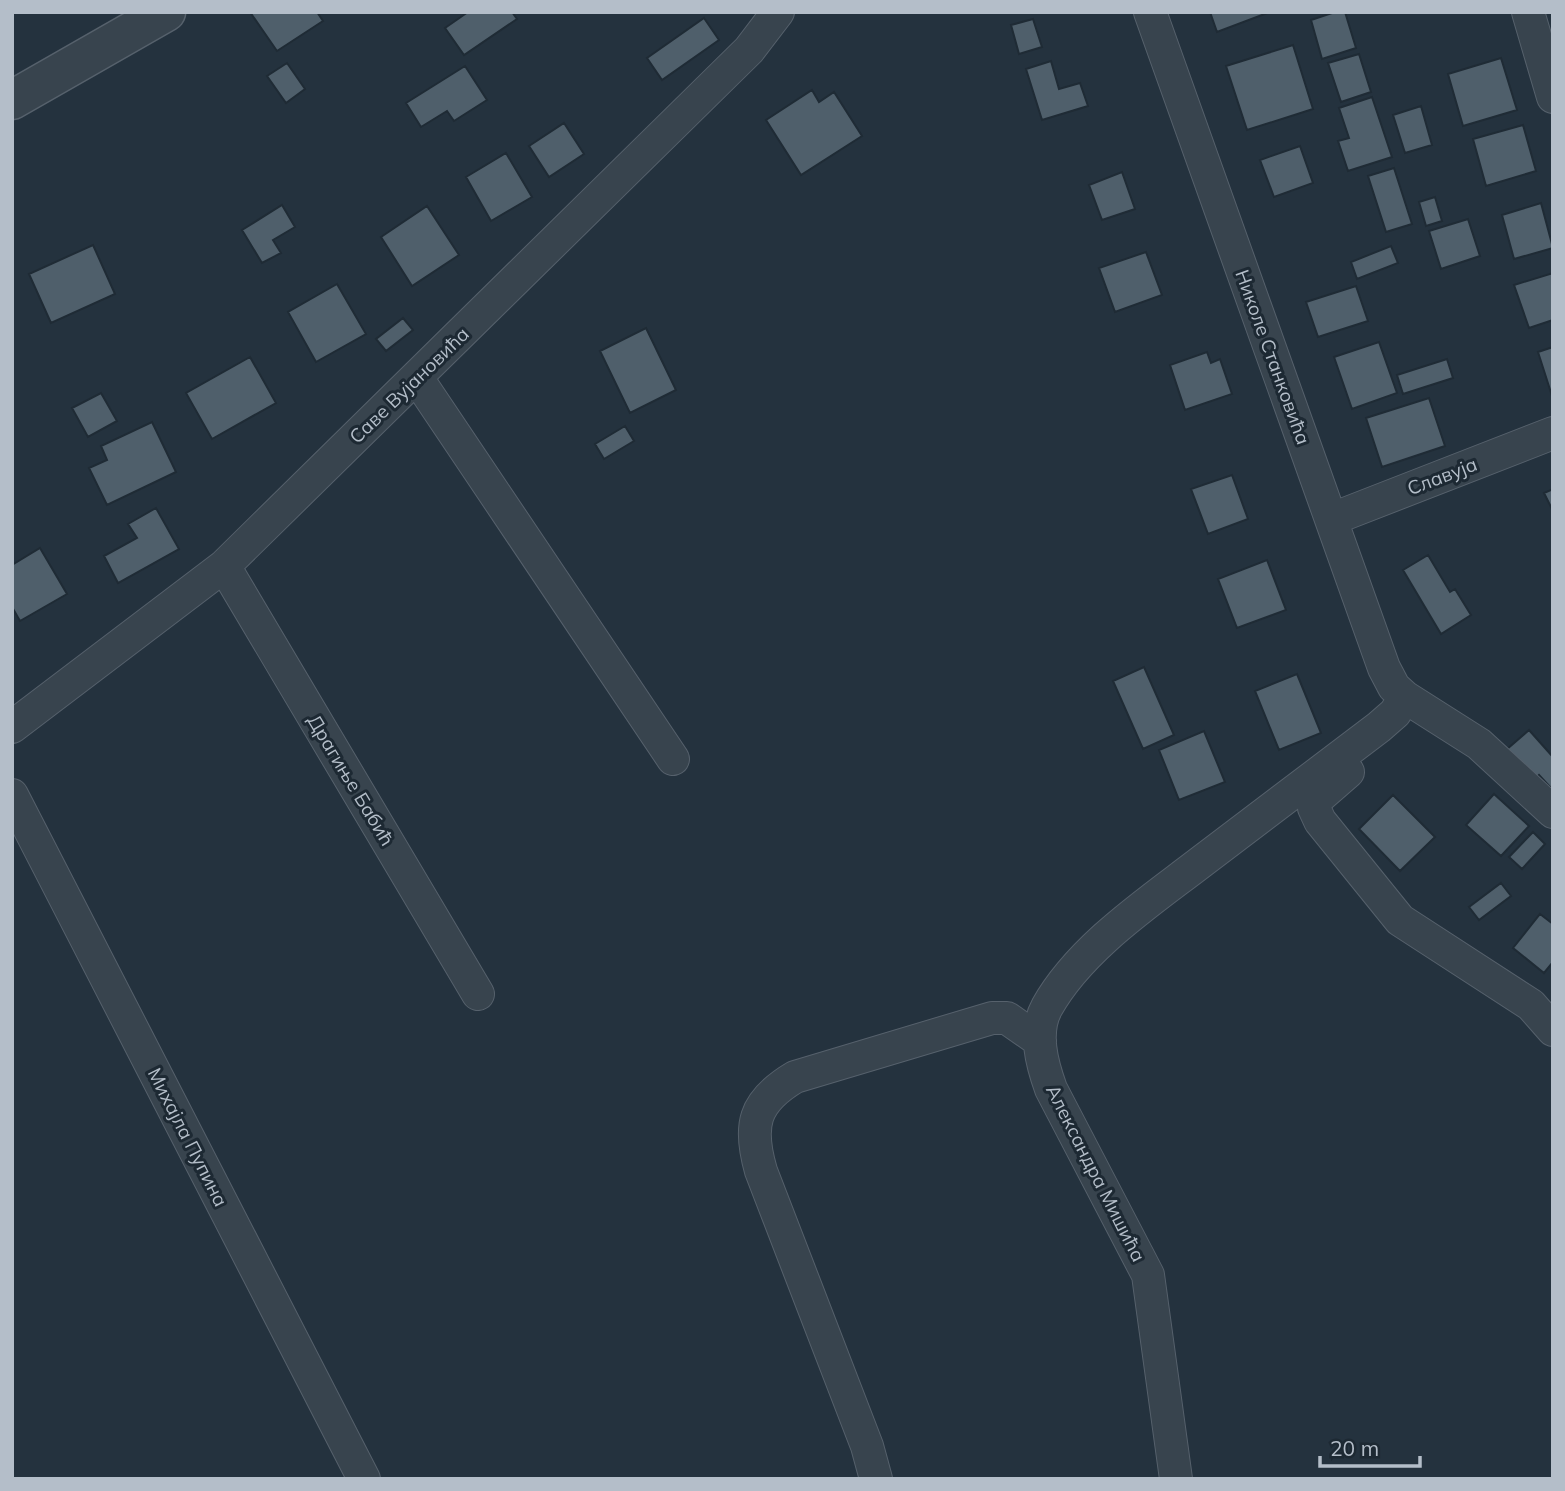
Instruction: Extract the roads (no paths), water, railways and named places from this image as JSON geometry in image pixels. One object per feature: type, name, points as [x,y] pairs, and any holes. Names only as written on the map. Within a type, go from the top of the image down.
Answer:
[{"type":"street","points":[[12,100],[166,12]]},
{"type":"street","name":"Саве Вујановића","points":[[12,727],[224,566],[749,50],[778,12]]},
{"type":"street","name":"Николе Станковића","points":[[1150,12],[1384,668],[1394,687],[1405,697]]},
{"type":"street","points":[[1528,12],[1553,97]]},
{"type":"street","points":[[417,378],[673,759]]},
{"type":"street","name":"Славуја","points":[[1332,519],[1553,433]]},
{"type":"street","name":"Драгиње Бабић","points":[[224,566],[478,994]]},
{"type":"street","points":[[1405,697],[1479,744],[1553,812]]},
{"type":"street","name":"Александра Мишића","points":[[1176,1479],[1148,1275],[1051,1089],[1043,1065],[1041,1024],[1046,1008],[1068,976],[1117,926],[1378,727],[1395,713],[1405,697]]},
{"type":"street","points":[[1378,727],[1382,741],[1378,747],[1317,800],[1314,808],[1320,821],[1400,920],[1531,1005],[1553,1030]]},
{"type":"street","name":"Михајла Пупина","points":[[12,795],[364,1479]]},
{"type":"street","points":[[876,1479],[867,1446],[761,1171],[754,1147],[757,1117],[773,1090],[795,1077],[992,1018],[1007,1018],[1040,1041]]}]
